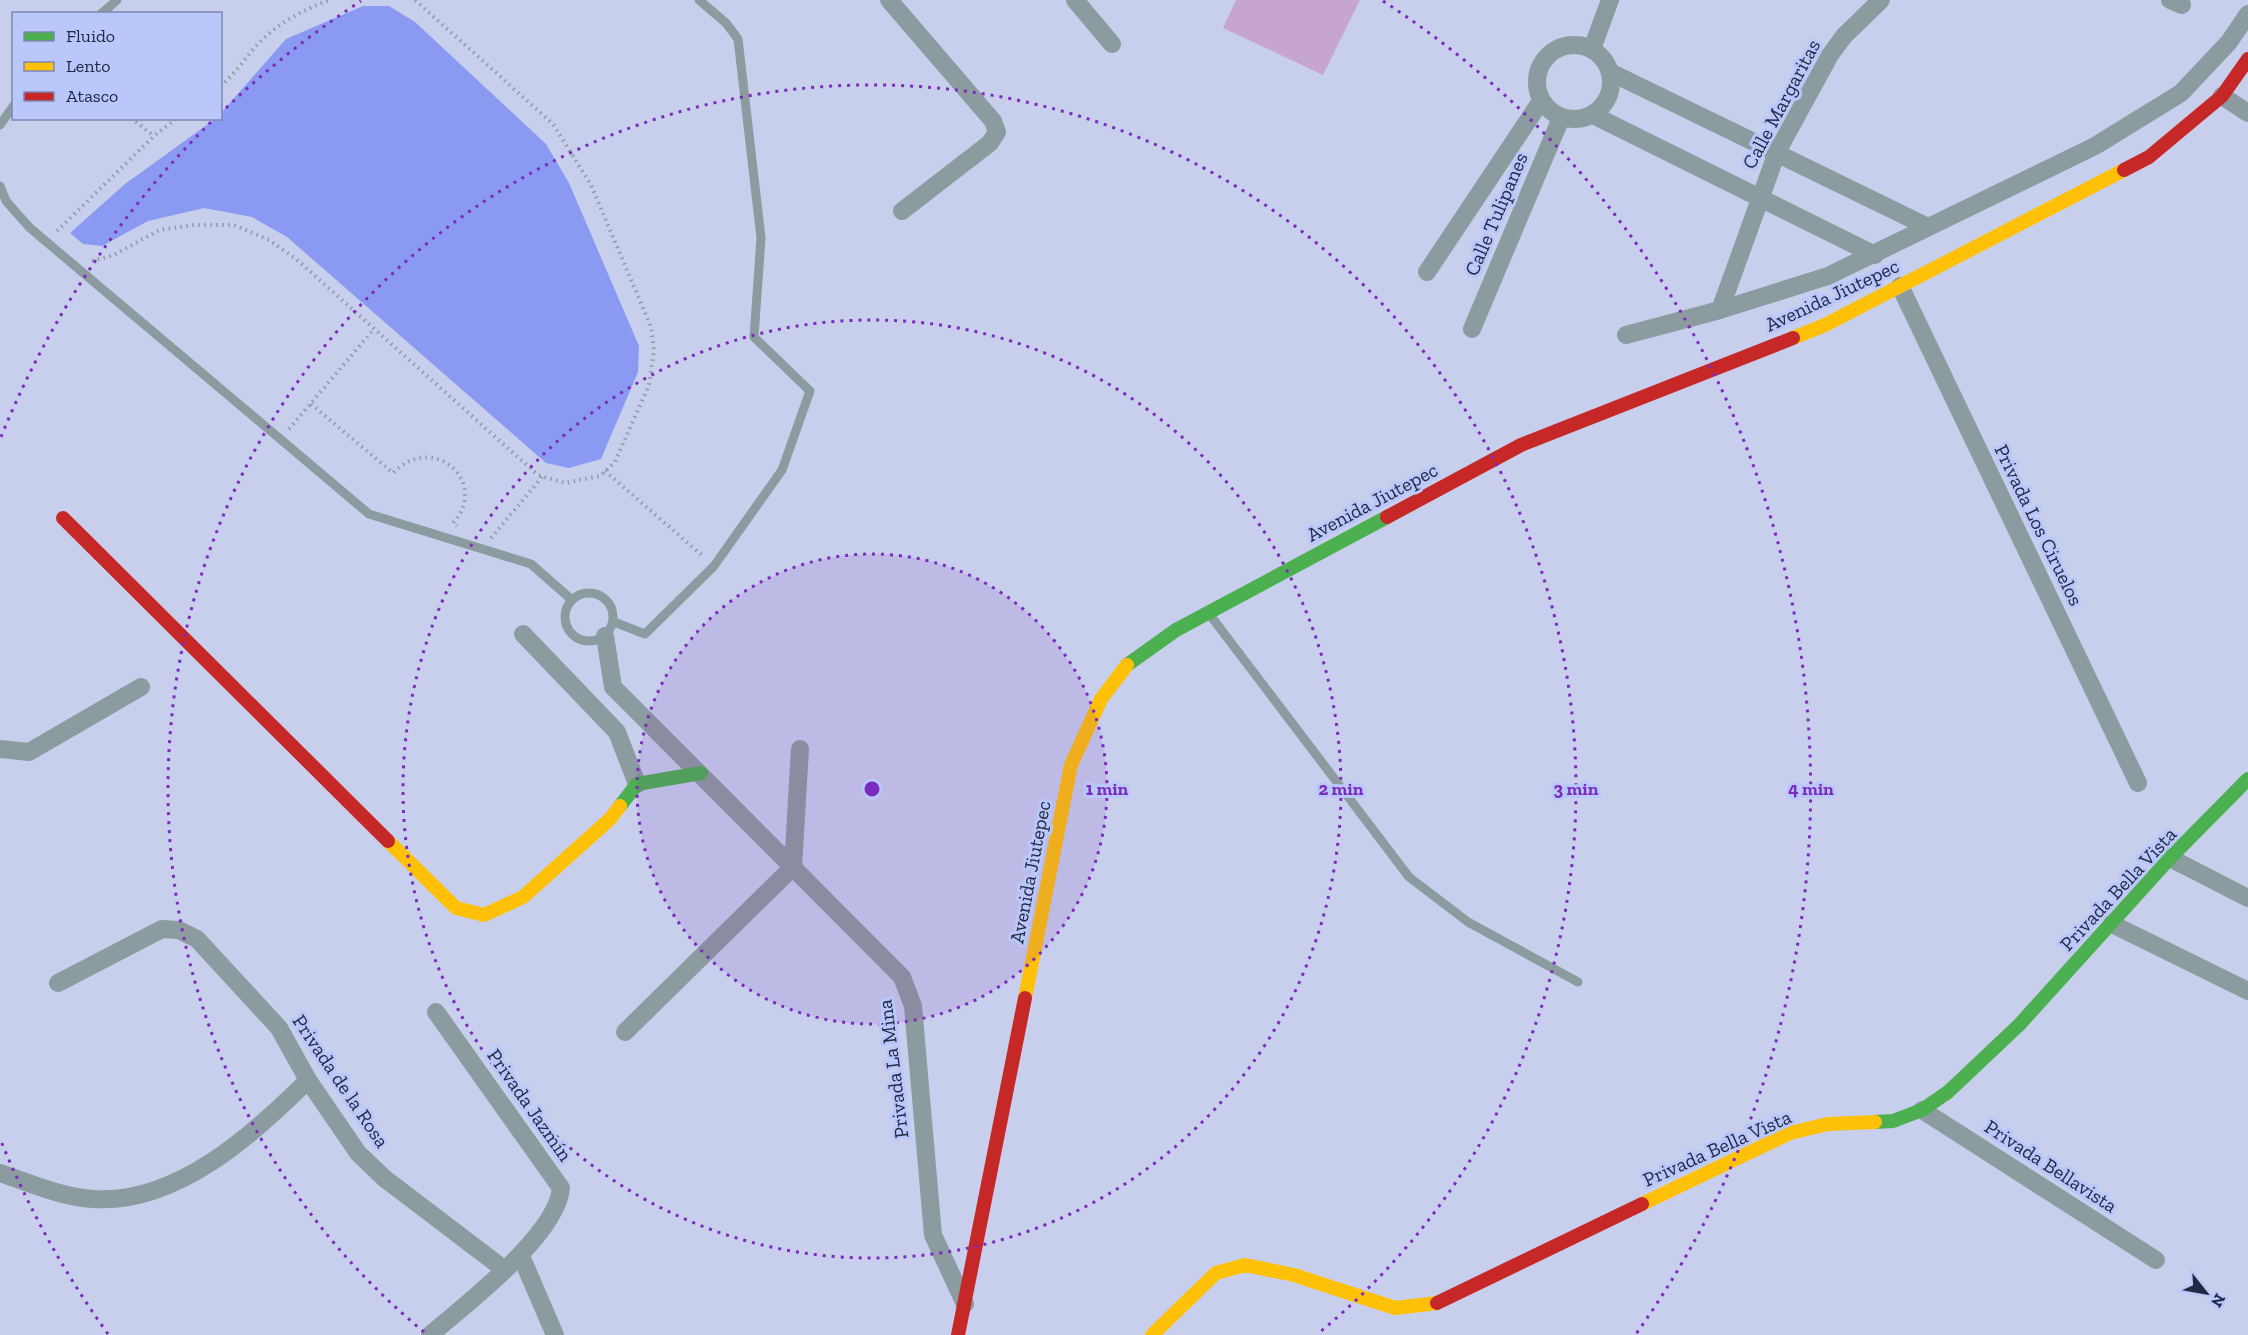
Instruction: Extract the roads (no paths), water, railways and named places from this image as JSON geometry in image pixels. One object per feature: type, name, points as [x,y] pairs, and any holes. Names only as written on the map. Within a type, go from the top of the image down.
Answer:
[{"type":"street","points":[[888,0],[993,121],[997,132],[990,143],[902,212]]},
{"type":"street","points":[[1075,0],[1112,44]]},
{"type":"street","points":[[1592,49],[1610,0]]},
{"type":"street","name":"Calle Margaritas","points":[[1720,310],[1759,196],[1777,152],[1830,55],[1844,36],[1881,0]]},
{"type":"street","points":[[1626,335],[1720,310],[1828,276],[2095,146],[2181,93],[2229,42],[2248,14]]},
{"type":"street","points":[[1577,44],[1592,49],[1606,62],[1610,72],[1611,91],[1607,100],[1593,115],[1583,119],[1561,118],[1550,111],[1541,101],[1536,86],[1538,69],[1547,56],[1561,47],[1577,44]]},
{"type":"street","name":"Avenida Jiutepec","points":[[958,1335],[1071,765],[1090,717],[1126,665],[1162,639],[1208,613],[1521,444],[1825,325],[2149,156],[2222,96],[2248,59]]},
{"type":"street","points":[[1610,72],[1928,227]]},
{"type":"street","points":[[2222,96],[2248,113]]},
{"type":"street","points":[[1427,272],[1541,101]]},
{"type":"street","points":[[1593,115],[1875,255]]},
{"type":"street","name":"Calle Tulipanes","points":[[1472,329],[1561,118]]},
{"type":"street","name":"Privada Los Ciruelos","points":[[1900,286],[2138,783]]},
{"type":"street","points":[[63,518],[456,908],[484,915],[523,897],[610,819],[637,784],[700,773]]},
{"type":"street","name":"Privada La Mina","points":[[609,629],[613,687],[902,977],[913,1006],[933,1235],[965,1304]]},
{"type":"street","points":[[523,634],[617,732],[637,784]]},
{"type":"street","points":[[0,749],[29,752],[141,687]]},
{"type":"street","points":[[625,1032],[793,867],[800,749]]},
{"type":"street","name":"Privada Bella Vista","points":[[1152,1335],[1216,1273],[1245,1265],[1294,1275],[1395,1308],[1438,1303],[1790,1133],[1828,1124],[1893,1120],[1922,1110],[1948,1092],[2019,1025],[2170,858],[2248,779]]},
{"type":"street","points":[[2170,858],[2248,898]]},
{"type":"street","points":[[2112,924],[2248,991]]},
{"type":"street","name":"Privada de la Rosa","points":[[58,983],[162,929],[179,930],[196,939],[279,1028],[308,1080],[358,1153],[384,1178],[506,1270]]},
{"type":"street","name":"Privada Jazmín","points":[[430,1335],[521,1256],[560,1201],[561,1188],[436,1012]]},
{"type":"street","points":[[0,1173],[52,1191],[93,1199],[129,1198],[177,1183],[262,1126],[308,1080]]},
{"type":"street","name":"Privada Bellavista","points":[[1922,1110],[2156,1260]]},
{"type":"street","points":[[521,1256],[555,1335]]},
{"type":"lane","points":[[103,12],[117,0]]},
{"type":"lane","points":[[609,629],[611,605],[598,594],[582,594],[572,600],[565,618],[570,633],[583,641],[591,642],[609,629],[645,634],[714,566],[782,470],[810,392],[754,337],[761,238],[738,39],[726,24],[699,0]]},
{"type":"lane","points":[[0,125],[12,108]]},
{"type":"lane","points":[[0,186],[6,201],[30,228],[369,514],[531,564],[572,600]]},
{"type":"lane","points":[[1208,613],[1409,878],[1468,922],[1578,982]]},
{"type":"water","points":[[363,6],[389,6],[415,22],[546,144],[569,183],[639,346],[638,372],[601,459],[569,468],[546,463],[287,237],[252,217],[204,208],[148,221],[102,246],[83,244],[70,233],[125,184],[214,120],[222,120],[222,112],[286,39]]}]
